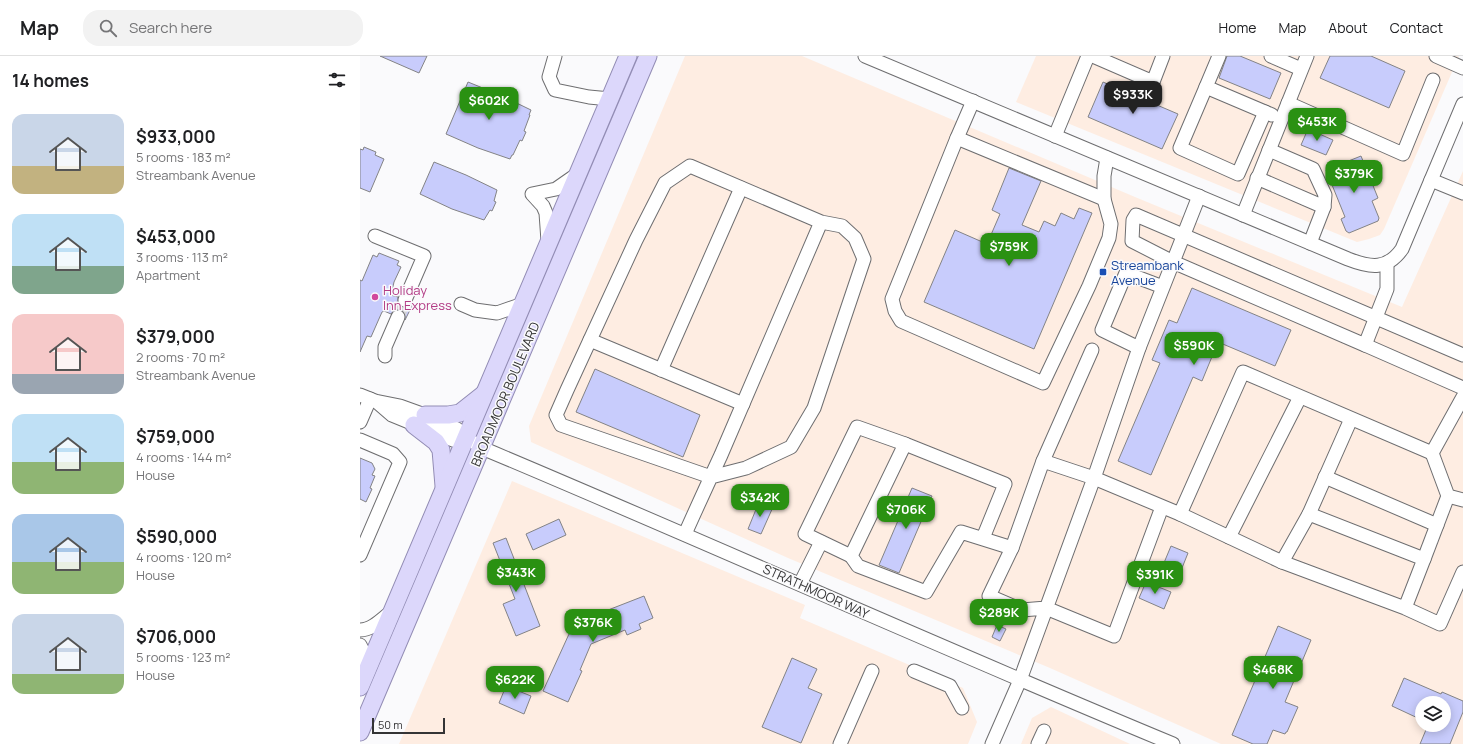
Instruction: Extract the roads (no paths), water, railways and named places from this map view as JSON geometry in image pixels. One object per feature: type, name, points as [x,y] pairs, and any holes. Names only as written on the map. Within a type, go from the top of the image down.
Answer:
[{"type":"main road","name":"BROADMOOR BOULEVARD","points":[[363,680],[444,489],[464,437],[485,393],[628,56]]},
{"type":"main road","name":"BROADMOOR BOULEVARD","points":[[360,732],[482,448],[601,163],[648,56]]},
{"type":"main road","points":[[444,489],[441,450],[420,420],[460,413],[485,393]]},
{"type":"street","points":[[555,56],[549,77],[555,90],[589,97],[610,98]]},
{"type":"street","points":[[865,56],[1310,243],[1357,262],[1372,266],[1387,264],[1396,257],[1402,249],[1463,104]]},
{"type":"street","points":[[1055,136],[1088,56]]},
{"type":"street","points":[[1093,56],[1153,82],[1163,56]]},
{"type":"street","points":[[1219,56],[1180,148],[1238,174],[1265,112]]},
{"type":"street","points":[[1271,56],[1301,69]]},
{"type":"street","points":[[1243,214],[1306,56]]},
{"type":"street","points":[[1436,56],[1456,62]]},
{"type":"street","points":[[1288,103],[1403,154],[1433,80]]},
{"type":"street","points":[[1206,87],[1281,119]]},
{"type":"street","points":[[974,101],[957,138],[892,299],[894,311],[901,321],[1043,384],[1089,286],[1109,238],[1110,224],[1104,199],[1104,176],[1108,158]]},
{"type":"street","points":[[957,138],[1104,199]]},
{"type":"street","points":[[1269,150],[1313,169],[1325,195],[1324,207],[1310,243]]},
{"type":"street","points":[[690,166],[821,222],[842,226],[855,238],[864,259],[814,408],[791,447],[746,468],[711,477],[561,425],[556,415],[636,240],[665,183],[690,166]]},
{"type":"street","points":[[549,244],[546,213],[543,206],[532,194],[556,189],[579,173]]},
{"type":"street","points":[[1258,178],[1324,207]]},
{"type":"street","points":[[1431,180],[1463,194]]},
{"type":"street","points":[[661,370],[741,188]]},
{"type":"street","points":[[992,744],[1020,680],[1094,478],[1138,348],[1199,196]]},
{"type":"street","points":[[1463,355],[1136,215],[1133,220],[1132,241],[1173,262],[1463,388]]},
{"type":"street","points":[[685,534],[743,404],[821,222]]},
{"type":"street","points":[[375,236],[424,256],[405,300]]},
{"type":"street","points":[[1365,345],[1387,289],[1387,264]]},
{"type":"street","points":[[1138,348],[1102,330],[1126,273],[1163,287]]},
{"type":"street","points":[[461,304],[475,310],[497,313],[522,304]]},
{"type":"street","points":[[385,356],[385,347],[398,317]]},
{"type":"street","points":[[590,340],[743,404]]},
{"type":"street","points":[[1092,350],[1043,461],[1012,548],[989,596],[1022,610],[1046,608],[1114,636],[1162,507]]},
{"type":"street","points":[[1180,514],[1243,372],[1432,453],[1448,496],[1405,608]]},
{"type":"street","points":[[1229,537],[1300,397]]},
{"type":"street","points":[[1432,453],[1463,397]]},
{"type":"street","points":[[360,422],[368,398],[392,415],[420,420],[453,440],[464,437]]},
{"type":"street","points":[[1282,562],[1309,514],[1351,419]]},
{"type":"street","points":[[983,538],[1005,484],[905,444],[857,427],[805,534],[852,556],[858,566],[926,592],[961,532],[1012,548]]},
{"type":"street","name":"STRATHMOOR WAY","points":[[464,437],[482,448],[800,584],[1155,741],[1173,744]]},
{"type":"street","points":[[360,440],[393,454],[400,462],[360,555]]},
{"type":"street","points":[[852,556],[905,444]]},
{"type":"street","points":[[1043,461],[1094,478],[1180,514],[1282,562],[1405,608],[1440,624],[1463,572]]},
{"type":"street","points":[[1325,477],[1437,525]]},
{"type":"street","points":[[1448,496],[1463,500]]},
{"type":"street","points":[[1309,514],[1424,559]]},
{"type":"street","points":[[800,584],[821,542]]},
{"type":"street","points":[[360,630],[366,630],[375,625],[391,612]]},
{"type":"street","points":[[360,645],[364,653],[363,680]]},
{"type":"street","points":[[840,744],[872,671]]},
{"type":"street","points":[[914,671],[950,686],[962,708]]},
{"type":"street","points":[[1038,744],[1044,731]]},
{"type":"tunnel","points":[[398,317],[405,300]]},
{"type":"place","name":"Streambank Avenue","points":[[1103,272]]},
{"type":"place","name":"Holiday Inn Express","points":[[375,297]]}]
